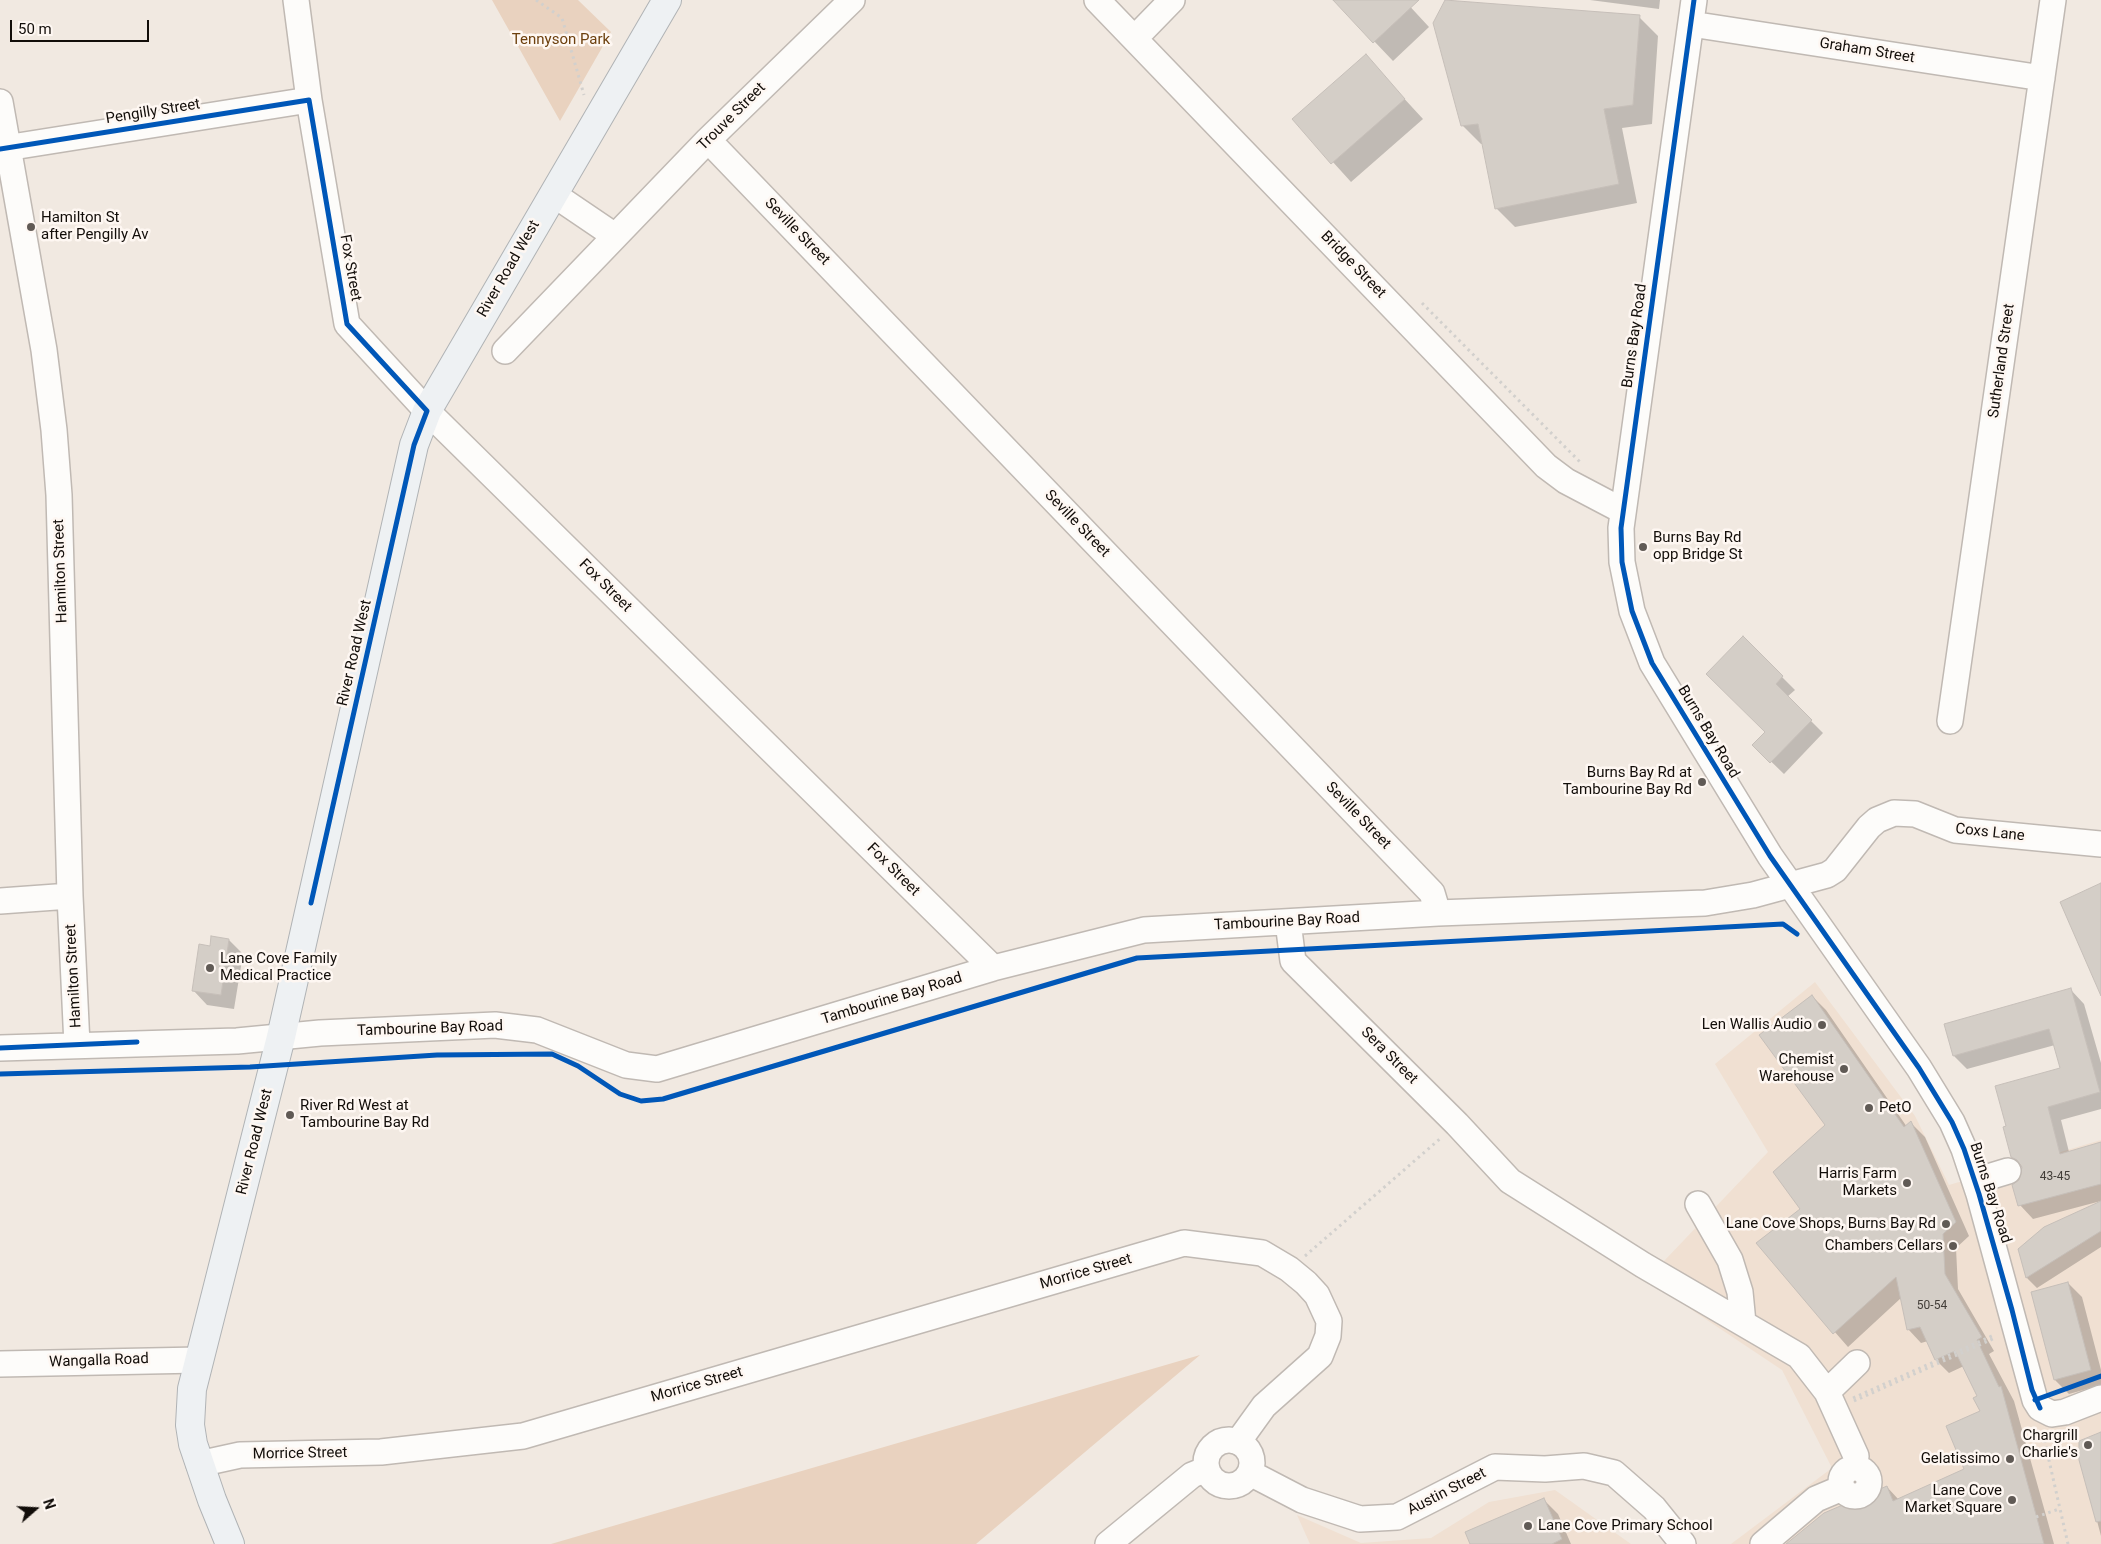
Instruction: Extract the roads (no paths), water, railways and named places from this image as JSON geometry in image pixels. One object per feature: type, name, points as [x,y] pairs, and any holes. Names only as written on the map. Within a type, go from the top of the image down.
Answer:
[{"type":"main road","name":"River Road West","points":[[230,1544],[199,1464],[190,1425],[192,1389],[281,1037],[414,445],[427,411],[667,0]]},
{"type":"street","name":"Fox Street","points":[[296,0],[309,100],[347,324],[427,411],[993,968]]},
{"type":"street","name":"Trouve Street","points":[[505,351],[708,140],[852,0]]},
{"type":"street","name":"Bridge Street","points":[[1097,0],[1546,466],[1566,481],[1623,510]]},
{"type":"street","points":[[1135,38],[1172,0]]},
{"type":"street","name":"Sutherland Street","points":[[1950,721],[2053,0]]},
{"type":"street","name":"Graham Street","points":[[1692,12],[2042,78]]},
{"type":"street","name":"Burns Bay Road","points":[[1692,12],[1623,510],[1622,562],[1632,611],[1646,649],[1691,730],[1791,887],[1938,1097],[1964,1149],[1975,1181],[2012,1310],[2032,1390],[2040,1408],[2052,1414],[2065,1412],[2101,1398]]},
{"type":"street","name":"Pengilly Street","points":[[4,149],[309,100]]},
{"type":"street","name":"Hamilton Street","points":[[0,102],[4,149],[44,350],[54,430],[58,495],[70,896],[77,1045]]},
{"type":"street","name":"Seville Street","points":[[708,140],[1432,894],[1438,913]]},
{"type":"street","points":[[553,194],[615,236]]},
{"type":"street","name":"Coxs Lane","points":[[1791,887],[1818,879],[1835,870],[1869,827],[1877,820],[1894,813],[1915,814],[1954,830],[2101,844]]},
{"type":"street","name":"Tambourine Bay Road","points":[[0,1048],[227,1041],[457,1026],[518,1027],[554,1035],[626,1065],[658,1069],[993,968],[1144,930],[1438,913],[1705,902],[1791,887]]},
{"type":"street","points":[[0,900],[70,896]]},
{"type":"street","name":"Sera Street","points":[[1288,922],[1293,961],[1457,1124],[1510,1181],[1643,1265],[1799,1356],[1832,1403],[1856,1456],[1855,1468],[1845,1472],[1841,1482],[1857,1494],[1816,1499],[1763,1544]]},
{"type":"street","points":[[1975,1181],[2008,1171]]},
{"type":"street","points":[[1698,1204],[1730,1260],[1740,1292],[1743,1323]]},
{"type":"street","name":"Morrice Street","points":[[199,1464],[240,1455],[382,1452],[523,1436],[1184,1243],[1262,1253],[1289,1269],[1318,1295],[1329,1321],[1325,1348],[1320,1356],[1264,1406],[1238,1442]]},
{"type":"street","name":"Wangalla Road","points":[[0,1364],[199,1360]]},
{"type":"street","points":[[1832,1403],[1857,1363]]},
{"type":"street","points":[[1224,1441],[1238,1442],[1250,1453],[1252,1463],[1250,1473],[1240,1483],[1227,1486],[1214,1480],[1207,1468],[1208,1454],[1212,1448],[1224,1441]]},
{"type":"street","name":"Austin Street","points":[[1250,1473],[1302,1500],[1360,1518],[1397,1517],[1495,1467],[1545,1469],[1584,1466],[1614,1473],[1654,1508],[1683,1544]]},
{"type":"street","points":[[1108,1544],[1192,1475],[1207,1468]]},
{"type":"place","name":"Hamilton St after Pengilly Av","points":[[31,227]]},
{"type":"place","name":"Burns Bay Rd opp Bridge St","points":[[1643,547]]},
{"type":"place","name":"Burns Bay Rd at Tambourine Bay Rd","points":[[1702,782]]},
{"type":"place","name":"Lane Cove Family Medical Practice","points":[[210,968]]},
{"type":"place","name":"Len Wallis Audio","points":[[1822,1025]]},
{"type":"place","name":"Chemist Warehouse","points":[[1844,1069]]},
{"type":"place","name":"PetO","points":[[1869,1108]]},
{"type":"place","name":"River Rd West at Tambourine Bay Rd","points":[[290,1115]]},
{"type":"place","name":"Harris Farm Markets","points":[[1907,1183]]},
{"type":"place","name":"Lane Cove Shops, Burns Bay Rd","points":[[1946,1224]]},
{"type":"place","name":"Chambers Cellars","points":[[1953,1246]]},
{"type":"place","name":"Chargrill Charlie's","points":[[2088,1445]]},
{"type":"place","name":"Gelatissimo","points":[[2010,1459]]},
{"type":"place","name":"Lane Cove Market Square","points":[[2012,1500]]},
{"type":"place","name":"Lane Cove Primary School","points":[[1528,1526]]},
{"type":"park label","name":"Tennyson Park","points":[[561,40]]}]
